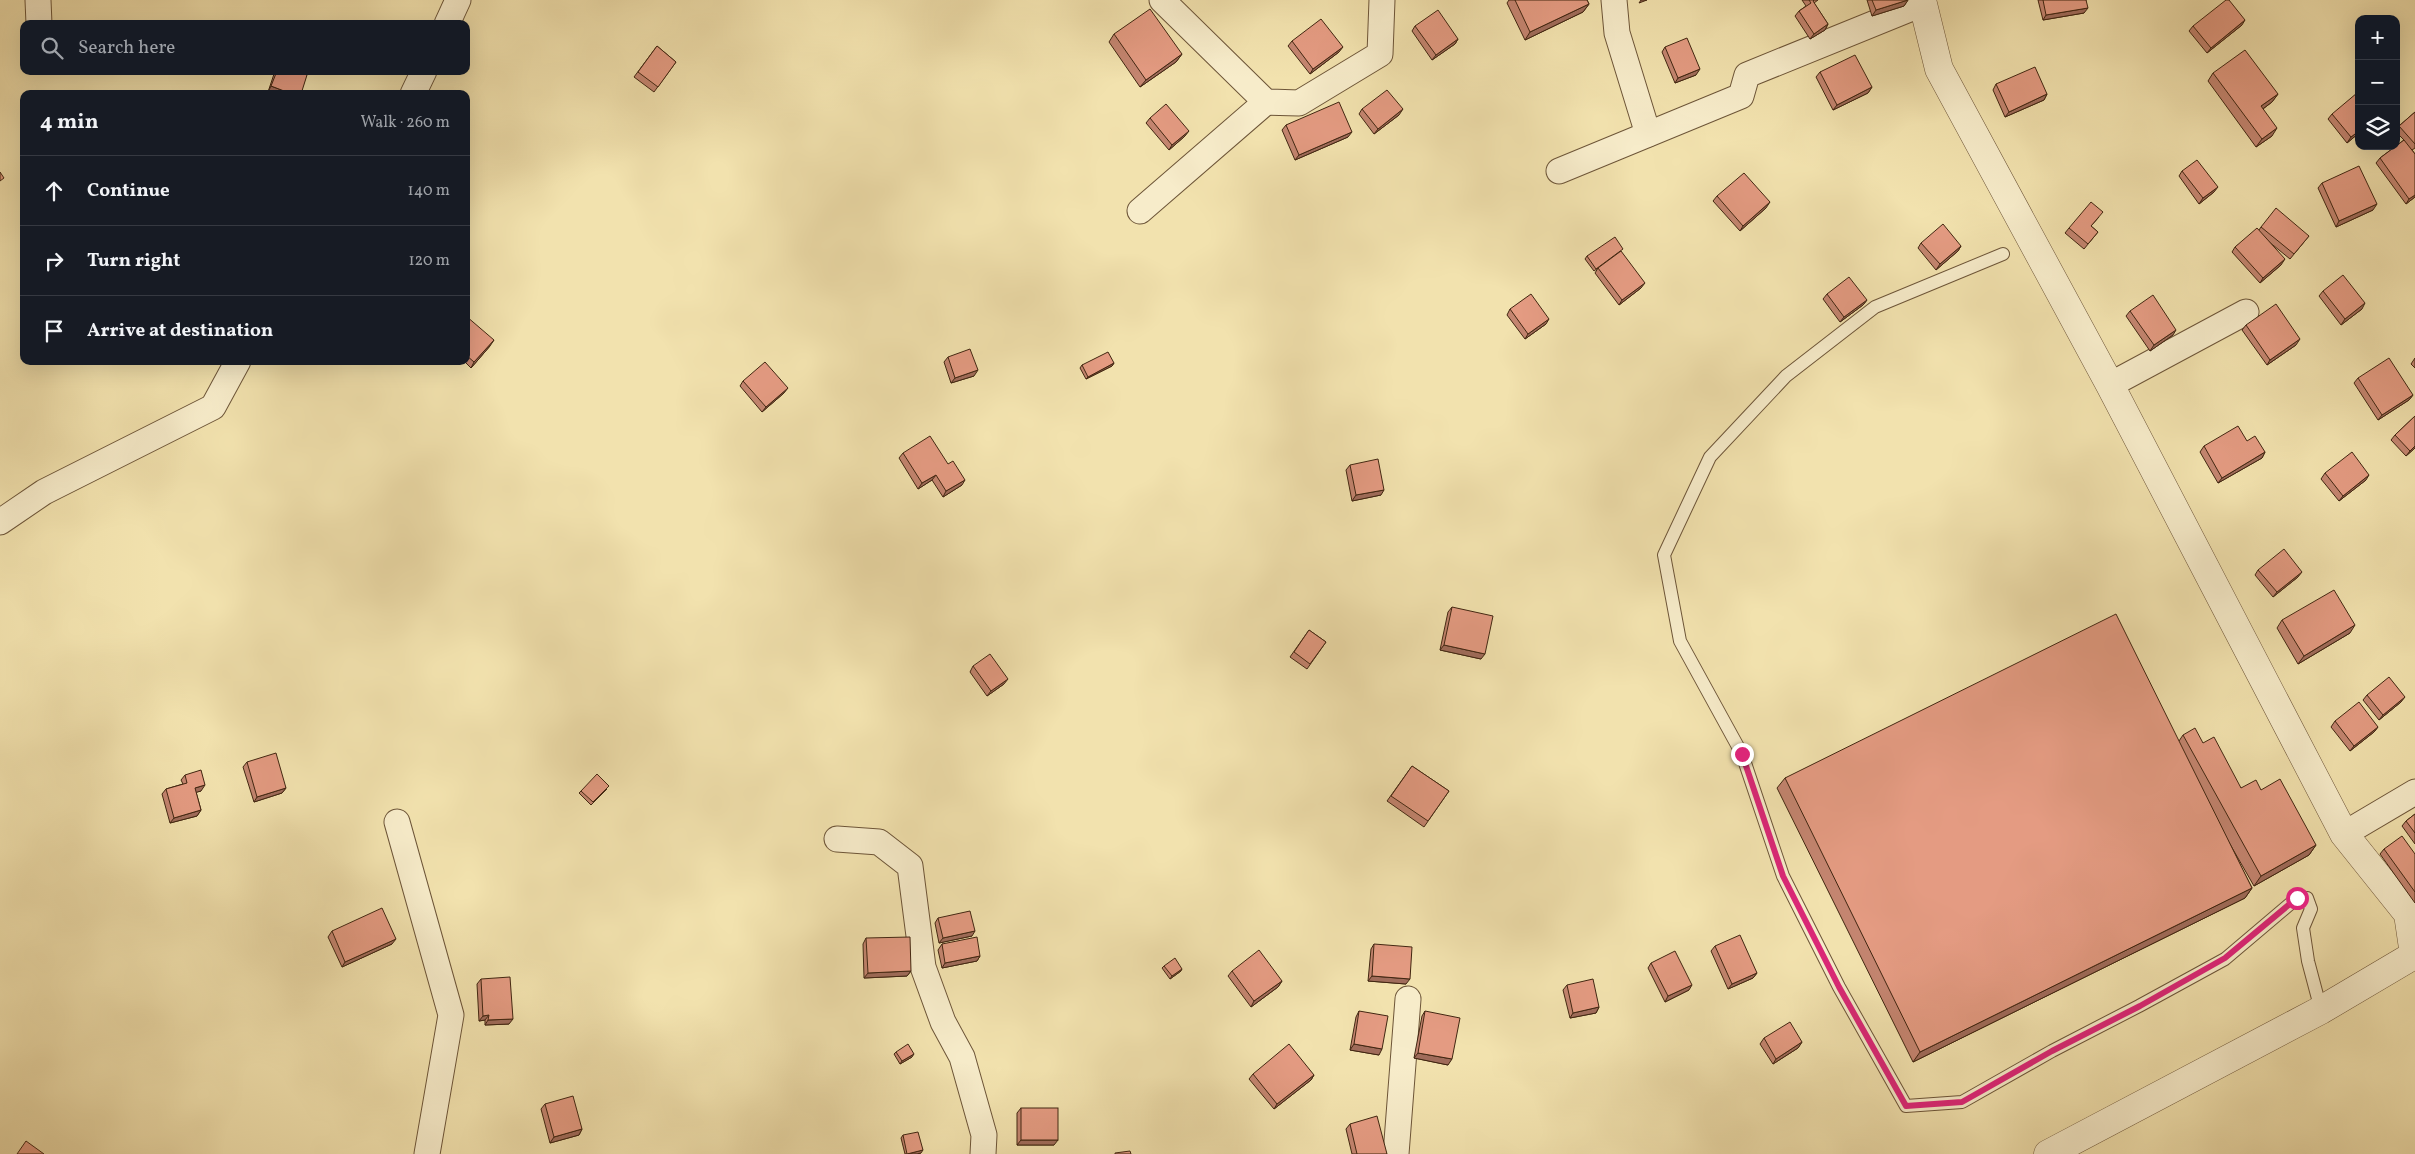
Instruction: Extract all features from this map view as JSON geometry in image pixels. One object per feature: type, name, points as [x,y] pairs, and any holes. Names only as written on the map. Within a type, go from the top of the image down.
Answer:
[{"type":"street","points":[[38,0],[39,20]]},
{"type":"street","points":[[449,20],[458,0]]},
{"type":"street","points":[[1162,0],[1266,102]]},
{"type":"street","points":[[1140,211],[1266,102],[1299,103],[1380,54],[1382,0]]},
{"type":"street","points":[[1614,0],[1617,33],[1648,134]]},
{"type":"street","points":[[1559,171],[1741,96],[1747,75],[1922,2],[1939,69],[2110,385],[2344,834],[2408,914],[2414,955],[2321,1010],[2048,1154]]},
{"type":"street","points":[[415,90],[422,75]]},
{"type":"street","points":[[2110,385],[2246,312]]},
{"type":"street","points":[[0,522],[44,492],[212,407],[236,365]]},
{"type":"street","points":[[2344,834],[2415,792]]},
{"type":"street","points":[[397,822],[451,1015],[427,1154]]},
{"type":"street","points":[[837,839],[879,842],[910,866],[923,967],[942,1022],[962,1057],[984,1135],[983,1154]]},
{"type":"street","points":[[1396,1154],[1408,999]]},
{"type":"lane","points":[[2003,254],[1875,307],[1786,376],[1710,457],[1664,555],[1680,641],[1742,754],[1783,876],[1839,987],[1906,1106],[1962,1102],[2052,1051],[2140,1006],[2225,958],[2297,898],[2307,898],[2311,909],[2302,928],[2308,962],[2321,1010]]},
{"type":"building","points":[[1515,0],[1587,0],[1589,4],[1530,32]]},
{"type":"building","points":[[1809,0],[1814,0],[1828,24],[1814,34],[1799,11],[1811,3]]},
{"type":"building","points":[[1872,0],[1908,0],[1876,10]]},
{"type":"building","points":[[2043,0],[2086,0],[2088,8],[2046,15]]},
{"type":"building","points":[[2226,0],[2229,0],[2245,20],[2211,48],[2193,26]]},
{"type":"building","points":[[1150,9],[1182,54],[1146,80],[1114,34]]},
{"type":"building","points":[[1438,10],[1458,39],[1436,55],[1415,26]]},
{"type":"building","points":[[1321,19],[1343,47],[1313,69],[1292,41]]},
{"type":"building","points":[[1687,38],[1700,69],[1678,78],[1665,47]]},
{"type":"building","points":[[657,46],[676,62],[658,87],[638,72]]},
{"type":"building","points":[[2245,50],[2278,94],[2261,106],[2277,128],[2262,139],[2213,73]]},
{"type":"building","points":[[1855,55],[1872,87],[1837,105],[1820,72]]},
{"type":"building","points":[[2035,67],[2047,94],[2009,112],[1996,84]]},
{"type":"building","points":[[275,75],[307,75],[302,90],[282,90],[271,86]]},
{"type":"building","points":[[1387,90],[1403,109],[1378,129],[1362,109]]},
{"type":"building","points":[[2355,95],[2355,134],[2351,137],[2332,114]]},
{"type":"building","points":[[1339,102],[1352,132],[1299,155],[1286,125]]},
{"type":"building","points":[[1166,104],[1189,131],[1172,145],[1150,118]]},
{"type":"building","points":[[2415,112],[2415,144],[2400,127]]},
{"type":"building","points":[[2404,140],[2415,154],[2415,195],[2409,199],[2380,158],[2391,150],[2400,150],[2400,143]]},
{"type":"building","points":[[2197,160],[2218,187],[2203,198],[2182,171]]},
{"type":"building","points":[[2359,166],[2377,204],[2339,221],[2322,183]]},
{"type":"building","points":[[0,172],[4,178],[0,181]]},
{"type":"building","points":[[1744,173],[1770,202],[1743,226],[1717,196]]},
{"type":"building","points":[[2091,202],[2103,212],[2091,226],[2098,232],[2088,244],[2069,228]]},
{"type":"building","points":[[2276,208],[2309,236],[2294,254],[2261,227]]},
{"type":"building","points":[[1943,224],[1961,246],[1940,264],[1921,243]]},
{"type":"building","points":[[2257,228],[2285,259],[2263,278],[2235,247]]},
{"type":"building","points":[[1615,237],[1623,249],[1596,269],[1587,256]]},
{"type":"building","points":[[1621,251],[1645,283],[1622,300],[1598,268]]},
{"type":"building","points":[[2343,275],[2365,303],[2345,319],[2323,291]]},
{"type":"building","points":[[1849,277],[1867,300],[1844,317],[1827,294]]},
{"type":"building","points":[[1531,294],[1549,319],[1528,334],[1510,309]]},
{"type":"building","points":[[2153,295],[2176,330],[2154,345],[2130,311]]},
{"type":"building","points":[[2276,304],[2300,339],[2270,360],[2246,325]]},
{"type":"building","points":[[470,319],[494,340],[474,362],[470,358]]},
{"type":"building","points":[[970,349],[978,370],[955,378],[948,357]]},
{"type":"building","points":[[1108,352],[1114,363],[1088,377],[1082,365]]},
{"type":"building","points":[[2389,358],[2413,395],[2382,415],[2358,378]]},
{"type":"building","points":[[765,362],[788,388],[766,407],[743,381]]},
{"type":"building","points":[[2415,416],[2415,446],[2410,451],[2395,435]]},
{"type":"building","points":[[2238,426],[2247,441],[2255,436],[2265,452],[2222,478],[2204,446]]},
{"type":"building","points":[[930,436],[948,464],[953,461],[965,480],[946,491],[936,475],[922,483],[903,453]]},
{"type":"building","points":[[2352,452],[2369,475],[2343,496],[2325,473]]},
{"type":"building","points":[[1378,459],[1384,490],[1356,495],[1350,465]]},
{"type":"building","points":[[2284,549],[2302,572],[2277,592],[2258,570]]},
{"type":"building","points":[[2334,590],[2355,625],[2304,656],[2282,620]]},
{"type":"building","points":[[1452,607],[1493,616],[1485,654],[1444,645]]},
{"type":"building","points":[[2116,614],[2252,888],[1920,1052],[1785,778]]},
{"type":"building","points":[[1309,630],[1326,642],[1310,664],[1294,652]]},
{"type":"building","points":[[990,654],[1008,679],[991,691],[973,666]]},
{"type":"building","points":[[2389,677],[2405,697],[2383,715],[2367,695]]},
{"type":"building","points":[[2359,702],[2378,727],[2354,746],[2335,721]]},
{"type":"building","points":[[2195,728],[2203,743],[2214,737],[2241,788],[2256,780],[2261,790],[2280,779],[2316,845],[2261,876],[2183,735]]},
{"type":"building","points":[[276,753],[286,788],[257,797],[247,762]]},
{"type":"building","points":[[1412,766],[1449,791],[1428,821],[1391,796]]},
{"type":"building","points":[[201,770],[205,785],[195,788],[201,810],[174,818],[166,789],[187,783],[185,775]]},
{"type":"building","points":[[597,774],[609,786],[593,802],[581,791]]},
{"type":"building","points":[[2415,814],[2415,833],[2406,821]]},
{"type":"building","points":[[2402,836],[2415,854],[2415,892],[2384,849]]},
{"type":"building","points":[[382,908],[396,939],[345,962],[332,931]]},
{"type":"building","points":[[970,911],[975,931],[943,938],[938,918]]},
{"type":"building","points":[[1740,935],[1757,973],[1732,984],[1715,946]]},
{"type":"building","points":[[910,937],[911,971],[868,973],[866,938]]},
{"type":"building","points":[[977,937],[980,956],[945,963],[942,944]]},
{"type":"building","points":[[1374,944],[1412,947],[1410,979],[1372,976]]},
{"type":"building","points":[[1259,950],[1282,981],[1254,1001],[1232,971]]},
{"type":"building","points":[[1675,951],[1692,985],[1668,996],[1651,963]]},
{"type":"building","points":[[1175,958],[1182,969],[1172,976],[1164,966]]},
{"type":"building","points":[[510,977],[513,1019],[488,1020],[489,1015],[483,1016],[481,979]]},
{"type":"building","points":[[1593,979],[1599,1007],[1573,1013],[1567,985]]},
{"type":"building","points":[[1359,1011],[1388,1016],[1382,1049],[1354,1044]]},
{"type":"building","points":[[1425,1011],[1460,1018],[1452,1059],[1418,1053]]},
{"type":"building","points":[[1790,1022],[1802,1042],[1776,1059],[1764,1038]]},
{"type":"building","points":[[908,1044],[914,1054],[902,1061],[896,1052]]},
{"type":"building","points":[[1289,1044],[1314,1075],[1277,1104],[1253,1074]]},
{"type":"building","points":[[573,1096],[582,1129],[554,1137],[545,1104]]},
{"type":"building","points":[[1021,1108],[1058,1108],[1058,1140],[1021,1140]]},
{"type":"building","points":[[1377,1116],[1387,1154],[1357,1154],[1350,1124]]},
{"type":"building","points":[[918,1132],[923,1150],[907,1154],[903,1135]]},
{"type":"building","points":[[26,1141],[44,1154],[17,1154]]},
{"type":"building","points":[[1130,1151],[1131,1154],[1115,1154],[1115,1153]]},
{"type":"route","points":[[1742,754],[1783,876],[1839,987],[1906,1106],[1962,1102],[2052,1051],[2140,1006],[2225,958],[2297,898]]}]
